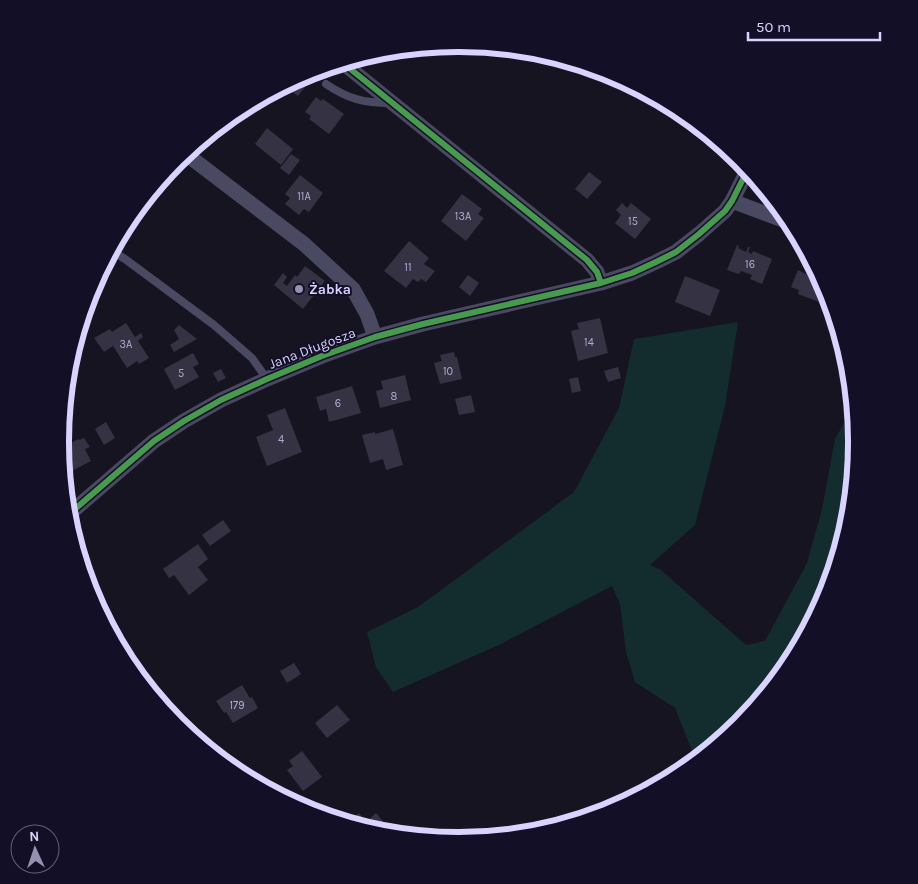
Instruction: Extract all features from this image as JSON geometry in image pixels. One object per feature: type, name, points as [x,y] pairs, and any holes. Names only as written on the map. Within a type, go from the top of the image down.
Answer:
[{"type":"street","points":[[349,69],[587,260],[597,272],[601,283]]},
{"type":"street","name":"Jana Długosza","points":[[192,159],[304,244],[353,289],[367,314],[375,337]]},
{"type":"street","name":"Jana Długosza","points":[[75,509],[154,441],[221,400],[267,379],[322,356],[375,337],[601,283],[632,273],[676,252],[700,234],[725,211],[744,177]]},
{"type":"street","points":[[732,201],[777,218]]},
{"type":"lane","points":[[326,84],[355,99],[376,103],[392,103]]},
{"type":"lane","points":[[118,255],[214,325],[252,358],[267,379]]},
{"type":"green space","points":[[738,322],[725,406],[695,525],[650,565],[661,570],[746,645],[765,641],[807,563],[822,509],[835,439],[848,416],[848,467],[841,518],[835,543],[819,591],[796,637],[783,658],[752,699],[716,735],[694,752],[675,708],[635,682],[626,652],[620,604],[612,586],[501,644],[393,692],[376,667],[367,632],[418,607],[574,492],[619,408],[634,339]]},
{"type":"building","points":[[308,83],[298,96],[291,91]]},
{"type":"building","points":[[316,97],[321,101],[323,99],[344,114],[329,134],[309,119],[311,116],[305,112]]},
{"type":"building","points":[[267,128],[293,149],[281,165],[255,144]]},
{"type":"building","points":[[291,154],[300,160],[289,175],[280,168]]},
{"type":"building","points":[[589,172],[602,182],[587,199],[575,189]]},
{"type":"building","points":[[300,175],[323,193],[309,212],[304,209],[299,215],[285,204],[290,198],[285,194]]},
{"type":"building","points":[[462,194],[482,209],[478,214],[484,218],[466,241],[441,221]]},
{"type":"building","points":[[622,203],[627,208],[631,203],[651,219],[635,239],[615,223],[621,215],[616,210]]},
{"type":"building","points":[[409,241],[429,258],[424,264],[435,271],[426,282],[421,279],[418,282],[413,279],[406,288],[384,271]]},
{"type":"building","points":[[737,245],[739,246],[738,248],[746,252],[748,247],[750,247],[748,252],[752,254],[753,251],[772,259],[762,284],[750,279],[752,275],[741,271],[739,274],[727,270]]},
{"type":"building","name":"Żabka","points":[[305,266],[325,281],[303,309],[274,285],[283,273],[287,277],[283,283],[287,286]]},
{"type":"building","points":[[798,270],[806,274],[808,270],[821,298],[819,302],[798,294],[799,290],[791,287]]},
{"type":"building","points":[[468,275],[479,283],[470,296],[459,287]]},
{"type":"building","points":[[685,276],[720,290],[710,316],[675,302]]},
{"type":"building","points":[[600,318],[608,353],[578,361],[571,331],[579,329],[577,323]]},
{"type":"building","points":[[126,323],[135,337],[141,333],[143,337],[138,341],[149,358],[139,364],[137,361],[127,368],[113,346],[104,352],[94,338],[110,329],[112,332]]},
{"type":"building","points":[[179,325],[197,339],[174,352],[170,345],[179,339],[174,330]]},
{"type":"building","points":[[454,352],[462,379],[440,384],[434,363],[442,361],[440,355]]},
{"type":"building","points":[[193,353],[199,364],[193,367],[199,377],[175,390],[164,369]]},
{"type":"building","points":[[618,367],[621,378],[608,382],[604,371]]},
{"type":"building","points":[[221,369],[226,378],[218,382],[213,373]]},
{"type":"building","points":[[405,375],[411,400],[380,408],[376,391],[383,389],[381,381]]},
{"type":"building","points":[[578,377],[581,391],[572,393],[569,379]]},
{"type":"building","points":[[352,386],[361,413],[329,422],[326,409],[320,411],[316,397]]},
{"type":"building","points":[[471,395],[475,412],[459,415],[455,399]]},
{"type":"building","points":[[285,408],[302,452],[267,466],[256,437],[273,430],[267,415]]},
{"type":"building","points":[[106,422],[115,438],[104,445],[95,429]]},
{"type":"building","points":[[393,429],[403,465],[386,470],[383,459],[370,463],[362,435]]},
{"type":"building","points":[[84,438],[90,447],[85,449],[91,461],[71,472],[69,443]]},
{"type":"building","points":[[223,520],[231,531],[210,546],[202,535]]},
{"type":"building","points":[[198,544],[208,559],[198,567],[208,580],[189,595],[174,575],[169,578],[163,569]]},
{"type":"building","points":[[294,663],[301,674],[287,683],[280,671]]},
{"type":"building","points":[[242,685],[258,708],[233,723],[216,701]]},
{"type":"building","points":[[337,705],[350,720],[327,738],[315,723]]},
{"type":"building","points":[[302,751],[322,777],[303,791],[287,770],[293,766],[289,761]]},
{"type":"building","points":[[359,813],[364,819],[358,818],[355,817]]},
{"type":"building","points":[[376,813],[385,824],[368,820]]},
{"type":"cycle path","points":[[350,68],[587,260],[597,272],[601,283]]},
{"type":"cycle path","points":[[75,509],[154,441],[221,400],[267,379],[322,356],[375,337],[601,283],[632,273],[656,262],[676,252],[725,211],[744,177]]},
{"type":"place","name":"Żabka","points":[[299,289]]}]
